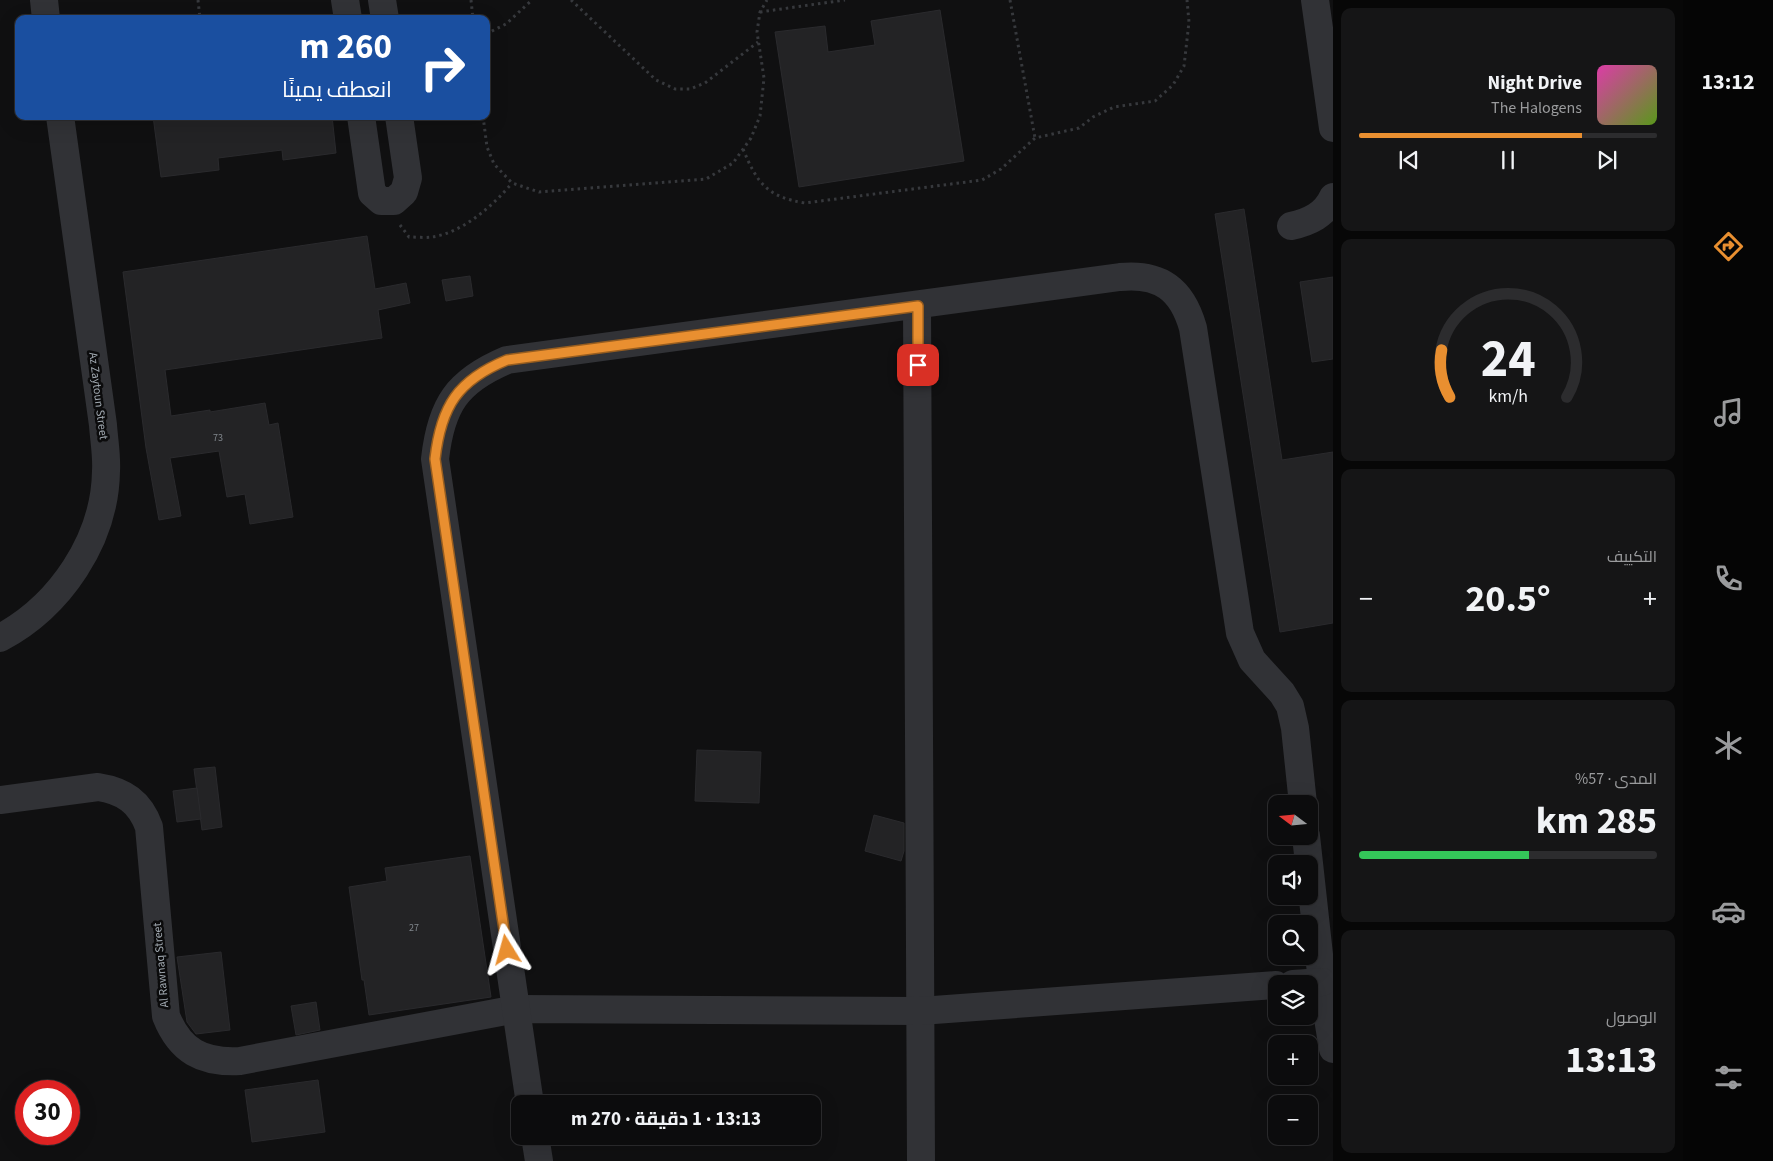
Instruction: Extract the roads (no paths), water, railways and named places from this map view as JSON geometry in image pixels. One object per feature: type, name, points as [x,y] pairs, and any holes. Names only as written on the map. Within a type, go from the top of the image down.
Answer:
[{"type":"street","points":[[44,0],[46,15]]},
{"type":"street","points":[[345,0],[347,15]]},
{"type":"street","points":[[382,0],[384,15]]},
{"type":"street","points":[[1315,0],[1333,128]]},
{"type":"street","name":"Az Zaytoun Street","points":[[0,638],[19,628],[54,598],[81,560],[99,517],[106,472],[103,425],[61,120]]},
{"type":"street","points":[[363,120],[372,193],[381,201],[394,201],[404,192],[408,178],[400,120]]},
{"type":"street","points":[[1291,226],[1306,222],[1319,215],[1333,197]]},
{"type":"street","points":[[529,1095],[435,459],[438,432],[447,408],[462,386],[476,375],[507,360],[1136,276],[1160,282],[1180,298],[1188,312],[1193,328],[1240,633],[1252,660],[1282,693],[1290,706],[1295,728],[1302,795]]},
{"type":"street","points":[[918,306],[920,1161]]},
{"type":"street","name":"Al Rawnaq Street","points":[[0,800],[98,787],[112,789],[136,803],[144,814],[149,827],[166,1016],[172,1030],[182,1043],[209,1059],[240,1062],[516,1009],[920,1011],[1268,986]]},
{"type":"street","points":[[1307,845],[1322,982],[1333,1049]]},
{"type":"street","points":[[1318,982],[1322,982]]},
{"type":"street","points":[[536,1145],[539,1161]]}]
